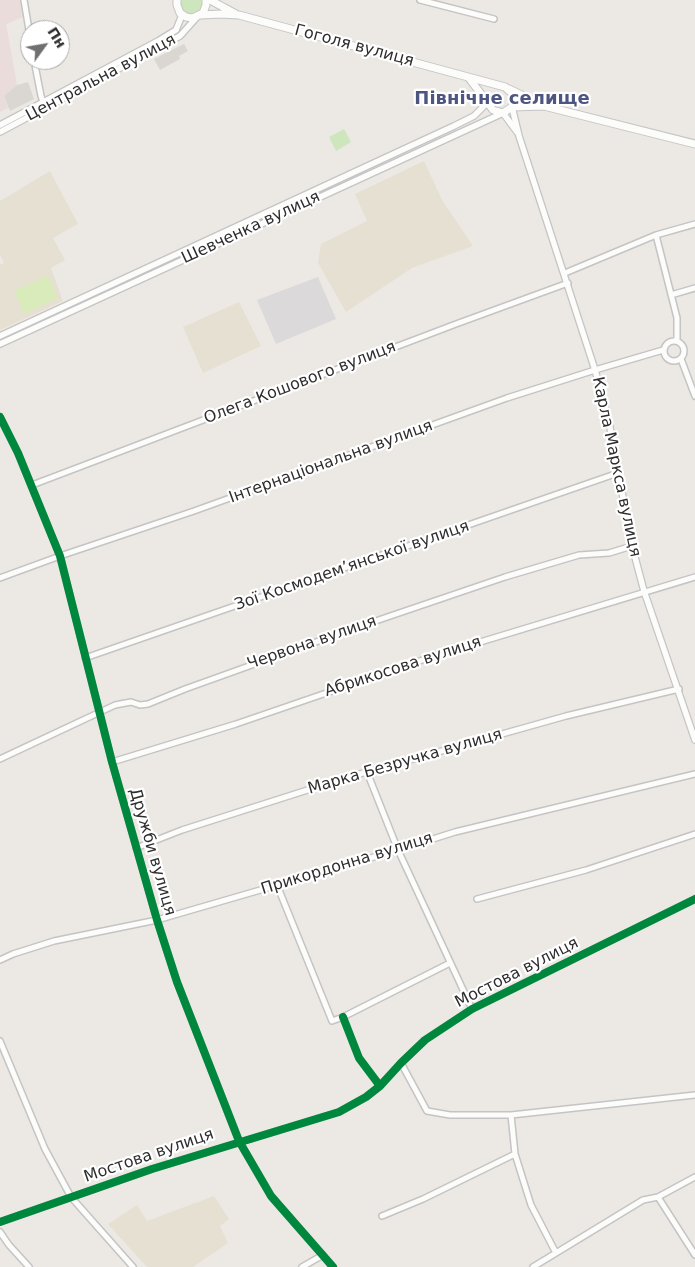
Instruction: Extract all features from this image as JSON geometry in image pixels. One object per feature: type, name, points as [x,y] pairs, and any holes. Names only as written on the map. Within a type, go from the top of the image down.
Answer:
[{"type":"main road","points":[[175,0],[182,15]]},
{"type":"main road","name":"Гоголя вулиця","points":[[208,0],[238,15],[500,86],[544,106],[695,144]]},
{"type":"main road","points":[[199,16],[205,9],[208,0]]},
{"type":"main road","name":"Гоголя вулиця","points":[[182,15],[190,18],[221,14],[238,15]]},
{"type":"main road","points":[[469,78],[493,110],[503,112]]},
{"type":"main road","points":[[488,102],[490,92],[500,86]]},
{"type":"main road","points":[[508,89],[514,97],[512,107]]},
{"type":"main road","name":"Гоголя вулиця","points":[[503,112],[512,107],[544,106]]},
{"type":"street","points":[[24,0],[27,20]]},
{"type":"street","points":[[420,0],[494,19]]},
{"type":"street","name":"Центральна вулиця","points":[[0,132],[176,30],[182,15]]},
{"type":"street","name":"Центральна вулиця","points":[[0,125],[43,102],[81,86],[180,36],[199,16]]},
{"type":"street","points":[[36,70],[43,102]]},
{"type":"street","name":"Шевченка вулиця","points":[[0,336],[110,287],[168,258],[474,116],[488,102]]},
{"type":"street","name":"Карла Маркса вулиця","points":[[512,107],[519,136],[595,370],[609,422],[632,546],[644,591],[695,740]]},
{"type":"street","name":"Шевченка вулиця","points":[[0,344],[503,112]]},
{"type":"street","name":"Карла Маркса вулиця","points":[[503,112],[519,136]]},
{"type":"street","points":[[314,191],[317,198]]},
{"type":"street","points":[[565,273],[656,235],[695,224]]},
{"type":"street","points":[[656,235],[677,318],[677,341],[684,349],[681,359],[695,396]]},
{"type":"street","points":[[168,258],[171,265]]},
{"type":"street","name":"Олега Кошового вулиця","points":[[32,485],[568,283]]},
{"type":"street","points":[[672,295],[695,288]]},
{"type":"street","points":[[677,341],[668,342],[663,350],[665,357],[671,361],[681,359]]},
{"type":"street","name":"Інтернаціональна вулиця","points":[[0,578],[194,511],[507,398],[663,350]]},
{"type":"street","name":"Дружби вулиця","points":[[0,417],[32,485],[60,556],[112,762],[156,920],[177,982],[239,1141],[271,1196],[333,1267]]},
{"type":"street","name":"Зої Космодем’янської вулиця","points":[[86,658],[618,473]]},
{"type":"street","name":"Червона вулиця","points":[[0,758],[115,705],[131,702],[140,705],[148,704],[337,634],[505,577],[579,555],[609,553],[632,546]]},
{"type":"street","name":"Абрикосова вулиця","points":[[112,762],[236,724],[434,656],[695,576]]},
{"type":"street","name":"Марка Безручка вулиця","points":[[136,848],[247,808],[367,772],[557,719],[679,689]]},
{"type":"street","points":[[367,772],[398,850],[472,1009]]},
{"type":"street","name":"Прикордонна вулиця","points":[[0,960],[54,941],[156,920],[456,832],[695,774]]},
{"type":"street","points":[[477,900],[586,870],[695,834]]},
{"type":"street","points":[[278,885],[332,1021],[450,963]]},
{"type":"street","name":"Мостова вулиця","points":[[0,1222],[152,1169],[338,1112],[366,1097],[380,1086],[400,1063],[425,1040],[472,1009],[695,899]]},
{"type":"street","points":[[0,1041],[45,1149],[70,1197],[133,1267]]},
{"type":"street","points":[[400,1063],[427,1111],[450,1115],[511,1115],[695,1095]]},
{"type":"street","points":[[511,1115],[515,1154],[531,1205],[556,1253]]},
{"type":"street","points":[[382,1216],[423,1199],[515,1154]]},
{"type":"street","points":[[534,1267],[643,1200],[658,1197],[695,1177]]},
{"type":"street","points":[[658,1197],[695,1255]]},
{"type":"street","points":[[0,1232],[28,1267]]},
{"type":"street","points":[[302,1267],[322,1255]]},
{"type":"shaded area","points":[[0,0],[21,0],[23,17],[6,24],[17,85],[4,96],[8,108],[0,112]]},
{"type":"shaded area","points":[[184,44],[188,51],[179,56],[180,59],[160,70],[154,59]]},
{"type":"shaded area","points":[[28,82],[34,99],[10,111],[4,96],[17,85]]},
{"type":"shaded area","points":[[424,161],[442,200],[473,246],[412,268],[346,312],[318,263],[321,244],[367,221],[355,194]]},
{"type":"shaded area","points":[[50,171],[78,224],[53,238],[65,260],[51,268],[63,301],[0,330],[0,265],[4,263],[0,255],[0,201]]},
{"type":"shaded area","points":[[318,277],[336,319],[276,344],[257,300]]},
{"type":"shaded area","points":[[239,302],[261,346],[203,373],[183,327]]},
{"type":"shaded area","points":[[214,1196],[229,1219],[220,1226],[228,1243],[193,1267],[147,1267],[108,1224],[137,1205],[147,1221]]},
{"type":"green space","points":[[180,0],[202,0],[203,5],[201,10],[191,15],[183,12]]},
{"type":"green space","points":[[344,129],[351,142],[336,151],[329,137]]},
{"type":"green space","points":[[48,275],[58,298],[24,314],[14,291]]},
{"type":"cycle path","points":[[0,417],[18,453],[60,556],[112,762],[157,920],[177,982],[239,1141],[271,1196],[333,1267]]},
{"type":"cycle path","points":[[0,1222],[152,1169],[339,1112],[366,1097],[380,1086],[425,1040],[472,1009],[695,899]]},
{"type":"cycle path","points":[[343,1017],[359,1058],[380,1086]]},
{"type":"district","name":"Північне селище","points":[[502,99]]}]
